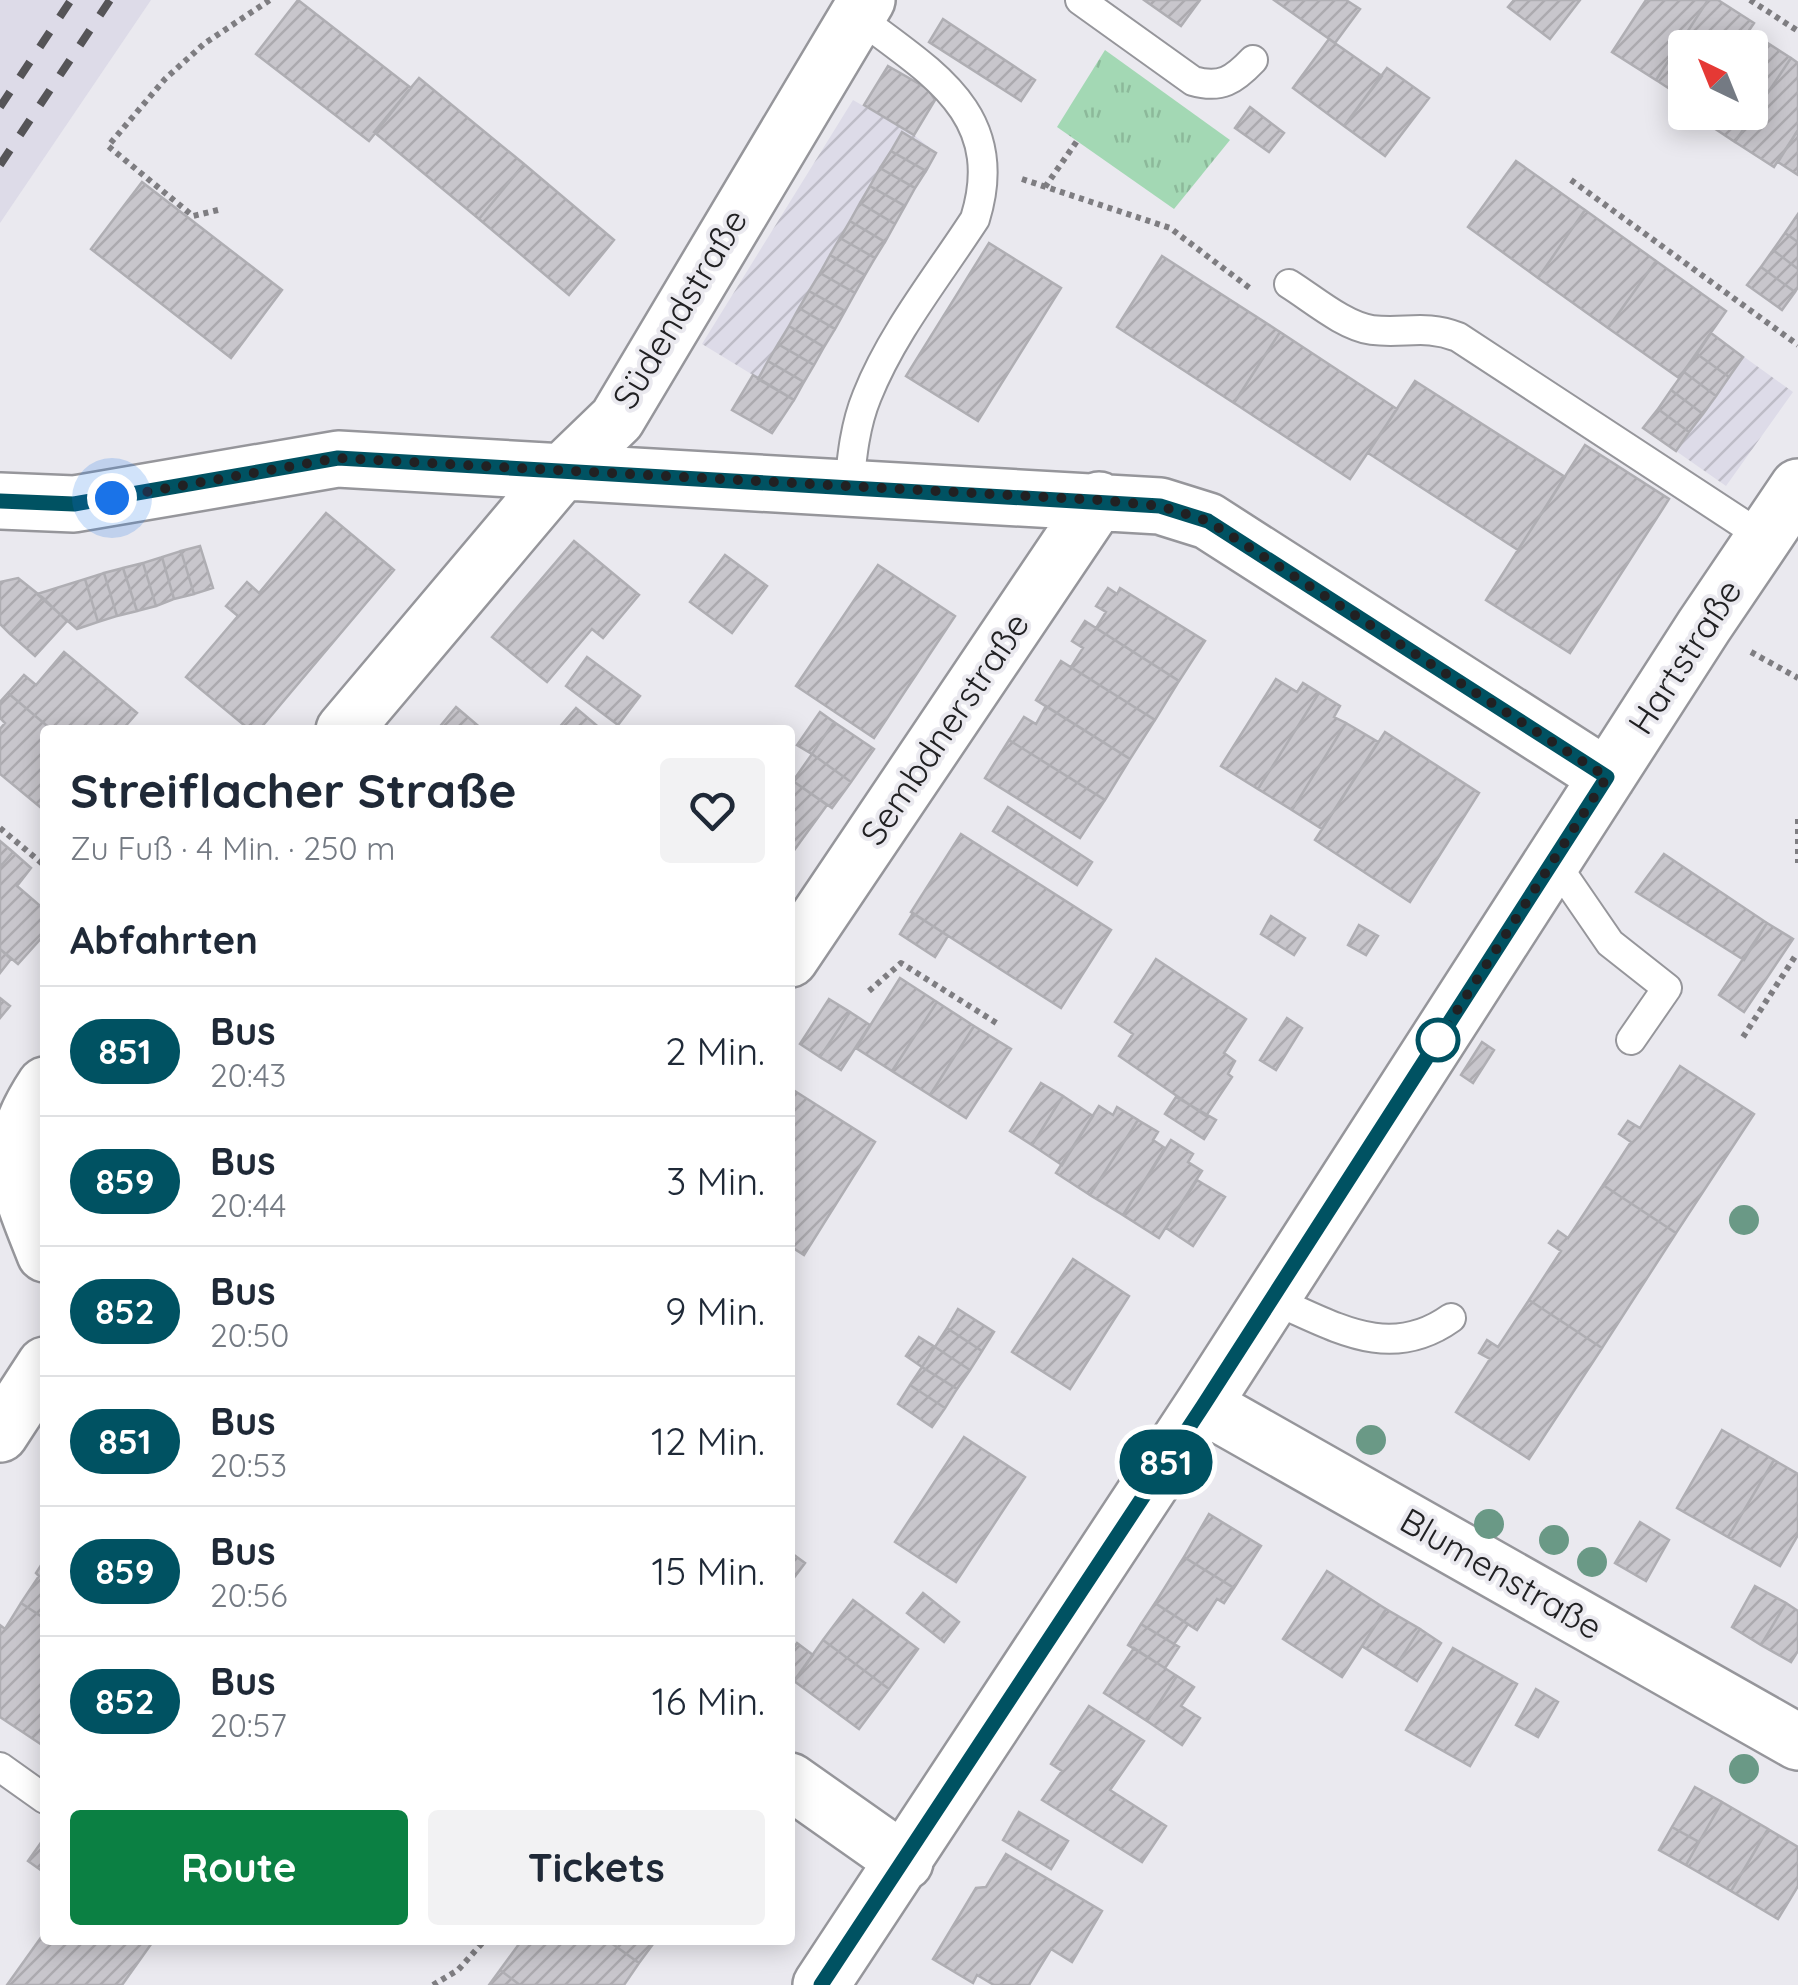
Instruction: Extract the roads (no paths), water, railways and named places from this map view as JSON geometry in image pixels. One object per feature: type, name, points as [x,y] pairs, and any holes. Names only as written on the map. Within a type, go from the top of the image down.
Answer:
[{"type":"street","name":"Südendstraße","points":[[348,725],[562,472],[617,418],[862,8]]},
{"type":"street","points":[[0,501],[74,504],[338,458],[1160,506],[1208,521],[1607,777]]},
{"type":"street","name":"Hartstraße","points":[[834,1981],[904,1862],[1798,487]]},
{"type":"street","name":"Sembdnerstraße","points":[[795,952],[1099,500]]},
{"type":"street","points":[[40,1092],[20,1119],[13,1142],[13,1166],[16,1188],[40,1243]]},
{"type":"street","points":[[0,1434],[40,1373]]},
{"type":"street","name":"Blumenstraße","points":[[1203,1406],[1798,1742]]},
{"type":"street","points":[[795,1785],[904,1862]]},
{"type":"lane","points":[[1080,0],[1193,80],[1214,87],[1236,77],[1254,60]]},
{"type":"lane","points":[[849,487],[865,399],[882,364],[975,219],[985,167],[977,134],[954,95],[862,8]]},
{"type":"lane","points":[[1289,284],[1356,326],[1373,330],[1437,329],[1458,337],[1763,537]]},
{"type":"lane","points":[[1553,860],[1610,943],[1666,988],[1631,1040]]},
{"type":"lane","points":[[1271,1298],[1354,1336],[1401,1340],[1429,1334],[1451,1318]]},
{"type":"lane","points":[[0,1767],[40,1795]]},
{"type":"railway","points":[[0,107],[71,0]]},
{"type":"railway","points":[[0,165],[110,0]]}]
